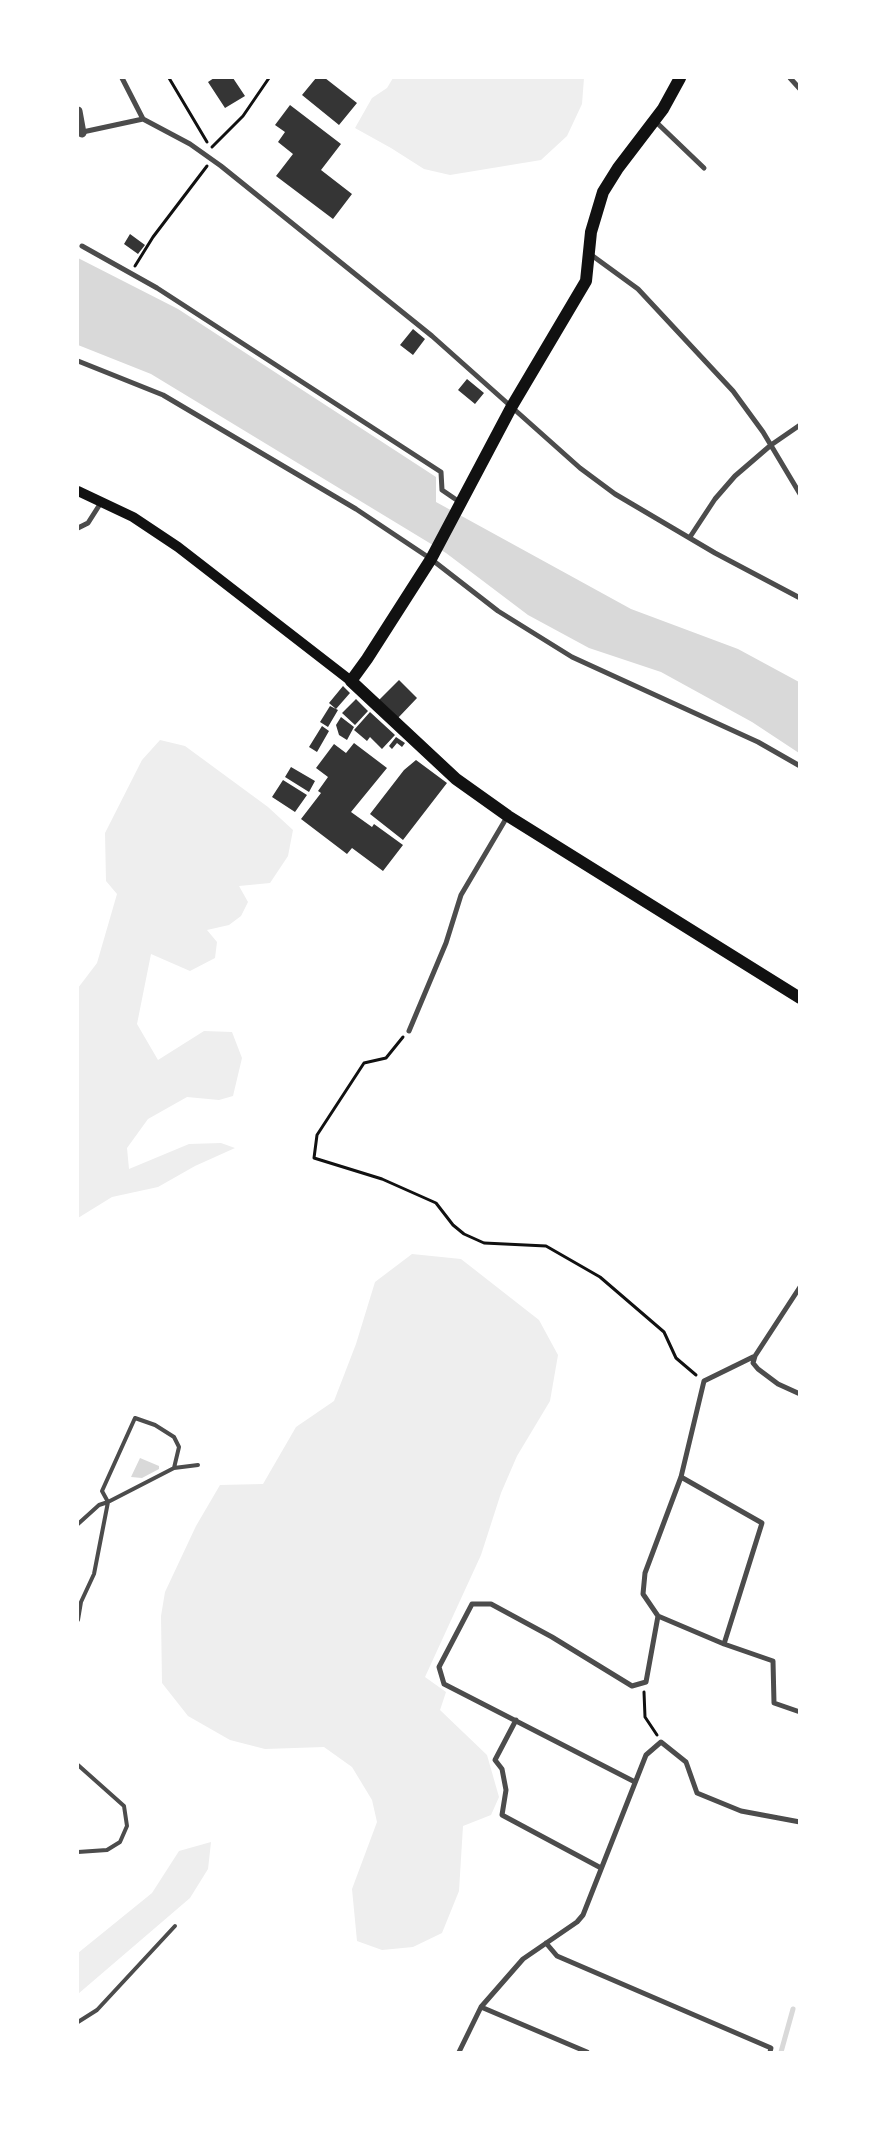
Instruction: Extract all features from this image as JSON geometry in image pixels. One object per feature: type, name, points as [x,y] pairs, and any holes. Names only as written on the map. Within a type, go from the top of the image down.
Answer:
[{"type":"main road","points":[[350,681],[367,659],[433,556],[512,406],[586,281],[591,232],[603,192],[618,168],[654,120],[680,78]]},
{"type":"main road","points":[[78,491],[133,517],[178,547],[350,681],[456,779],[508,816],[800,998]]},
{"type":"street","points":[[122,78],[143,119],[212,159],[432,336],[580,468],[616,494],[800,598]]},
{"type":"street","points":[[790,78],[800,89]]},
{"type":"street","points":[[78,111],[80,133],[143,119]]},
{"type":"street","points":[[654,120],[704,168]]},
{"type":"street","points":[[82,246],[157,288],[441,472],[442,490],[459,508]]},
{"type":"street","points":[[588,253],[638,289],[733,391],[771,445],[800,494]]},
{"type":"street","points":[[78,361],[164,395],[356,509],[433,556],[498,611],[572,657],[758,742],[800,766]]},
{"type":"street","points":[[690,537],[716,499],[735,476],[771,445],[800,425]]},
{"type":"street","points":[[78,528],[88,523],[102,501]]},
{"type":"street","points":[[409,1031],[446,943],[461,895],[508,816]]},
{"type":"street","points":[[800,1287],[755,1356],[753,1363],[762,1372],[788,1390],[800,1394]]},
{"type":"street","points":[[755,1356],[704,1381],[681,1477],[645,1573],[643,1594],[658,1616],[724,1644],[773,1661],[774,1703],[800,1712]]},
{"type":"street","points":[[681,1477],[762,1523],[724,1644]]},
{"type":"street","points":[[635,1782],[444,1684],[439,1667],[472,1604],[491,1604],[552,1636],[632,1686],[646,1682],[658,1616]]},
{"type":"street","points":[[516,1720],[495,1760],[502,1769],[506,1790],[502,1815],[601,1868]]},
{"type":"street","points":[[459,2052],[481,2007],[523,1959],[577,1922],[583,1915],[646,1755],[661,1742],[686,1762],[697,1792],[741,1811],[800,1822]]},
{"type":"street","points":[[546,1942],[557,1956],[771,2048],[770,2052]]},
{"type":"street","points":[[481,2007],[587,2052]]},
{"type":"lane","points":[[78,1620],[81,1602],[94,1574],[108,1502],[102,1491],[135,1418],[155,1426],[174,1437],[179,1447],[174,1468]]},
{"type":"lane","points":[[78,1524],[99,1505],[174,1468],[198,1465]]},
{"type":"lane","points":[[78,1765],[124,1806],[127,1826],[120,1842],[108,1850],[78,1852]]},
{"type":"lane","points":[[78,2022],[97,2010],[175,1926]]},
{"type":"path","points":[[169,78],[208,144],[204,154]]},
{"type":"path","points":[[204,154],[243,116],[269,78]]},
{"type":"path","points":[[130,273],[153,237],[212,159]]},
{"type":"path","points":[[409,1031],[386,1058],[364,1063],[317,1134],[314,1158],[382,1179],[436,1203],[453,1225],[464,1234],[484,1243],[546,1246],[600,1277],[664,1332],[676,1358],[704,1381]]},
{"type":"path","points":[[646,1682],[643,1703],[645,1718],[661,1742]]},
{"type":"shaded area","points":[[393,78],[584,78],[582,104],[567,136],[541,160],[450,175],[424,169],[355,128],[372,98],[387,88]]},
{"type":"shaded area","points":[[78,258],[178,309],[436,477],[436,502],[631,609],[738,649],[799,682],[799,753],[752,722],[661,672],[589,648],[528,615],[446,553],[151,374],[78,345]]},
{"type":"shaded area","points":[[160,740],[185,746],[268,807],[293,830],[288,856],[270,883],[239,886],[248,902],[241,916],[229,925],[207,930],[217,942],[215,958],[190,971],[151,954],[137,1024],[158,1060],[204,1031],[232,1032],[242,1058],[233,1096],[219,1100],[187,1097],[148,1119],[127,1148],[129,1169],[189,1144],[221,1143],[235,1148],[195,1166],[158,1187],[112,1197],[78,1218],[78,988],[97,963],[117,894],[106,881],[105,833],[142,760]]},
{"type":"shaded area","points":[[412,1254],[461,1259],[539,1320],[558,1355],[550,1401],[517,1456],[501,1493],[481,1555],[425,1677],[446,1692],[440,1710],[487,1755],[499,1797],[491,1815],[463,1826],[459,1891],[442,1933],[413,1947],[382,1950],[357,1941],[352,1889],[377,1822],[372,1800],[352,1767],[324,1747],[265,1749],[230,1740],[188,1716],[162,1683],[161,1616],[165,1592],[196,1526],[220,1485],[263,1484],[296,1427],[334,1401],[356,1344],[375,1282]]},
{"type":"shaded area","points":[[140,1458],[159,1466],[159,1469],[142,1478],[131,1477]]},
{"type":"shaded area","points":[[211,1842],[208,1869],[190,1898],[78,1994],[78,1953],[152,1893],[179,1851]]},
{"type":"building","points":[[214,78],[233,78],[245,96],[225,108],[208,82]]},
{"type":"building","points":[[316,78],[325,78],[357,103],[339,125],[302,95]]},
{"type":"building","points":[[290,105],[341,144],[321,170],[352,194],[333,219],[276,176],[293,154],[278,142],[285,132],[275,125]]},
{"type":"building","points":[[130,234],[145,245],[138,254],[124,244]]},
{"type":"building","points":[[413,329],[425,339],[413,355],[400,345]]},
{"type":"building","points":[[467,379],[484,393],[475,404],[458,390]]},
{"type":"building","points":[[399,680],[417,698],[398,718],[379,700]]},
{"type":"building","points":[[343,686],[350,693],[336,709],[329,703]]},
{"type":"building","points":[[356,699],[368,711],[355,725],[342,713]]},
{"type":"building","points":[[330,706],[338,710],[328,727],[320,722]]},
{"type":"building","points":[[370,712],[395,735],[382,749],[370,737],[367,741],[354,730]]},
{"type":"building","points":[[341,717],[354,727],[347,740],[339,735],[336,725]]},
{"type":"building","points":[[322,726],[329,731],[317,752],[309,747]]},
{"type":"building","points":[[396,737],[405,743],[402,747],[397,743],[392,749],[389,746]]},
{"type":"building","points":[[354,743],[387,768],[351,812],[372,827],[374,824],[403,845],[383,871],[352,848],[347,854],[301,819],[321,793],[318,791],[328,777],[316,768],[334,744],[346,753]]},
{"type":"building","points":[[416,760],[447,783],[403,840],[370,814],[404,770]]},
{"type":"building","points":[[291,767],[315,781],[309,792],[285,777]]},
{"type":"building","points":[[283,780],[307,795],[295,812],[272,797]]},
{"type":"waterway","points":[[781,2052],[793,2009]]}]
